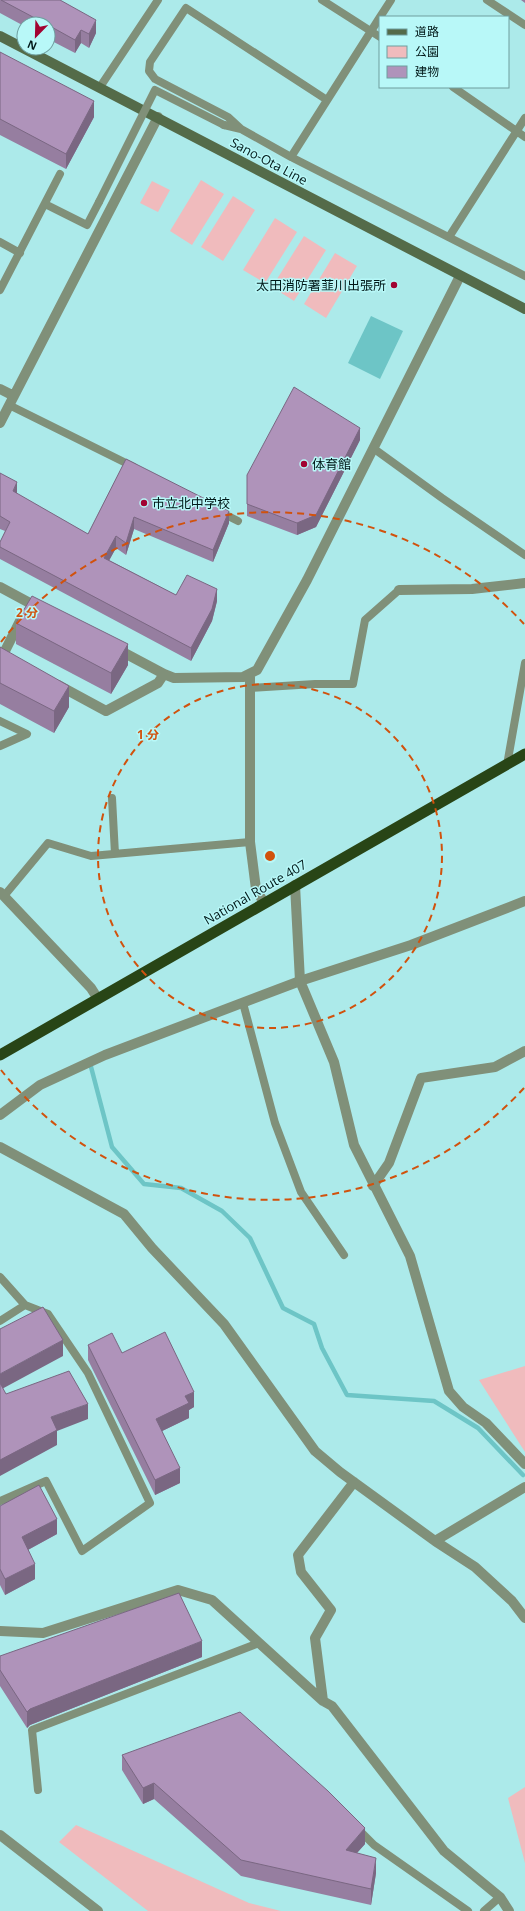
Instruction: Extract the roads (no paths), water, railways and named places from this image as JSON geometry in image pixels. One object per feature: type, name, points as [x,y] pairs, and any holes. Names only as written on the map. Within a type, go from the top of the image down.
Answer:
[{"type":"highway","name":"National Route 407","points":[[0,1055],[525,754]]},
{"type":"main road","name":"Sano-Ota Line","points":[[0,36],[525,309]]},
{"type":"street","points":[[0,422],[158,117]]},
{"type":"street","points":[[110,645],[174,678],[243,676],[257,670],[307,580],[460,276]]},
{"type":"street","points":[[0,389],[12,400]]},
{"type":"street","points":[[399,590],[472,588],[525,583]]},
{"type":"street","points":[[0,587],[49,613]]},
{"type":"street","points":[[4,659],[29,602]]},
{"type":"street","points":[[51,682],[106,711],[158,682],[164,674]]},
{"type":"street","points":[[250,674],[250,842],[256,889],[264,903]]},
{"type":"street","points":[[295,885],[300,981],[334,1062],[354,1145],[373,1186],[410,1256],[449,1391],[463,1407],[486,1423],[525,1464]]},
{"type":"street","points":[[2,894],[91,988],[98,998]]},
{"type":"street","points":[[0,1115],[40,1085],[82,1065],[300,981],[411,945],[525,901]]},
{"type":"street","points":[[373,1186],[389,1163],[421,1078],[495,1067],[525,1051]]},
{"type":"street","points":[[0,1147],[124,1214],[152,1248],[224,1324],[315,1451],[354,1482],[475,1567],[512,1601],[525,1618]]},
{"type":"street","points":[[323,1701],[315,1638],[331,1610],[301,1572],[298,1555],[354,1482]]},
{"type":"street","points":[[435,1540],[525,1487]]},
{"type":"street","points":[[0,1631],[43,1632],[178,1590],[212,1600],[323,1701],[332,1706],[444,1851],[500,1897],[509,1911]]},
{"type":"street","points":[[0,1835],[98,1911]]},
{"type":"lane","points":[[100,87],[158,0]]},
{"type":"lane","points":[[322,0],[379,36]]},
{"type":"lane","points":[[381,16],[391,0]]},
{"type":"lane","points":[[488,0],[525,25]]},
{"type":"lane","points":[[241,129],[228,117],[155,79],[149,71],[150,62],[186,8],[327,100]]},
{"type":"lane","points":[[291,157],[379,19]]},
{"type":"lane","points":[[454,88],[525,137]]},
{"type":"lane","points":[[45,204],[87,225],[155,90],[224,124],[241,129],[291,157],[525,276]]},
{"type":"lane","points":[[449,237],[525,118]]},
{"type":"lane","points":[[0,290],[60,174]]},
{"type":"lane","points":[[0,242],[20,253]]},
{"type":"lane","points":[[12,400],[145,473]]},
{"type":"lane","points":[[373,448],[525,555]]},
{"type":"lane","points":[[211,507],[238,521]]},
{"type":"lane","points":[[250,688],[315,684],[353,684],[365,620],[399,590]]},
{"type":"lane","points":[[507,764],[525,663]]},
{"type":"lane","points":[[0,721],[27,734],[0,746]]},
{"type":"lane","points":[[112,798],[115,854]]},
{"type":"lane","points":[[2,894],[48,843],[91,856],[250,842]]},
{"type":"lane","points":[[243,1003],[275,1123],[302,1192],[344,1255]]},
{"type":"lane","points":[[0,1277],[25,1305],[48,1314],[78,1356],[88,1373],[150,1503],[82,1551],[46,1481],[0,1501]]},
{"type":"lane","points":[[0,1321],[25,1305]]},
{"type":"lane","points":[[38,1790],[32,1730],[260,1643]]},
{"type":"lane","points":[[352,1823],[374,1845],[468,1911]]},
{"type":"lane","points":[[484,1911],[500,1897]]},
{"type":"water","points":[[371,316],[403,331],[380,379],[348,363]]},
{"type":"waterway","points":[[90,1063],[112,1147],[144,1184],[181,1188],[222,1211],[250,1238],[283,1308],[314,1324],[322,1348],[347,1395],[434,1401],[478,1428],[523,1475]]},
{"type":"place","name":"太田消防署韮川出張所","points":[[394,285]]},
{"type":"place","name":"体育館","points":[[304,464]]},
{"type":"place","name":"市立北中学校","points":[[144,503]]}]
